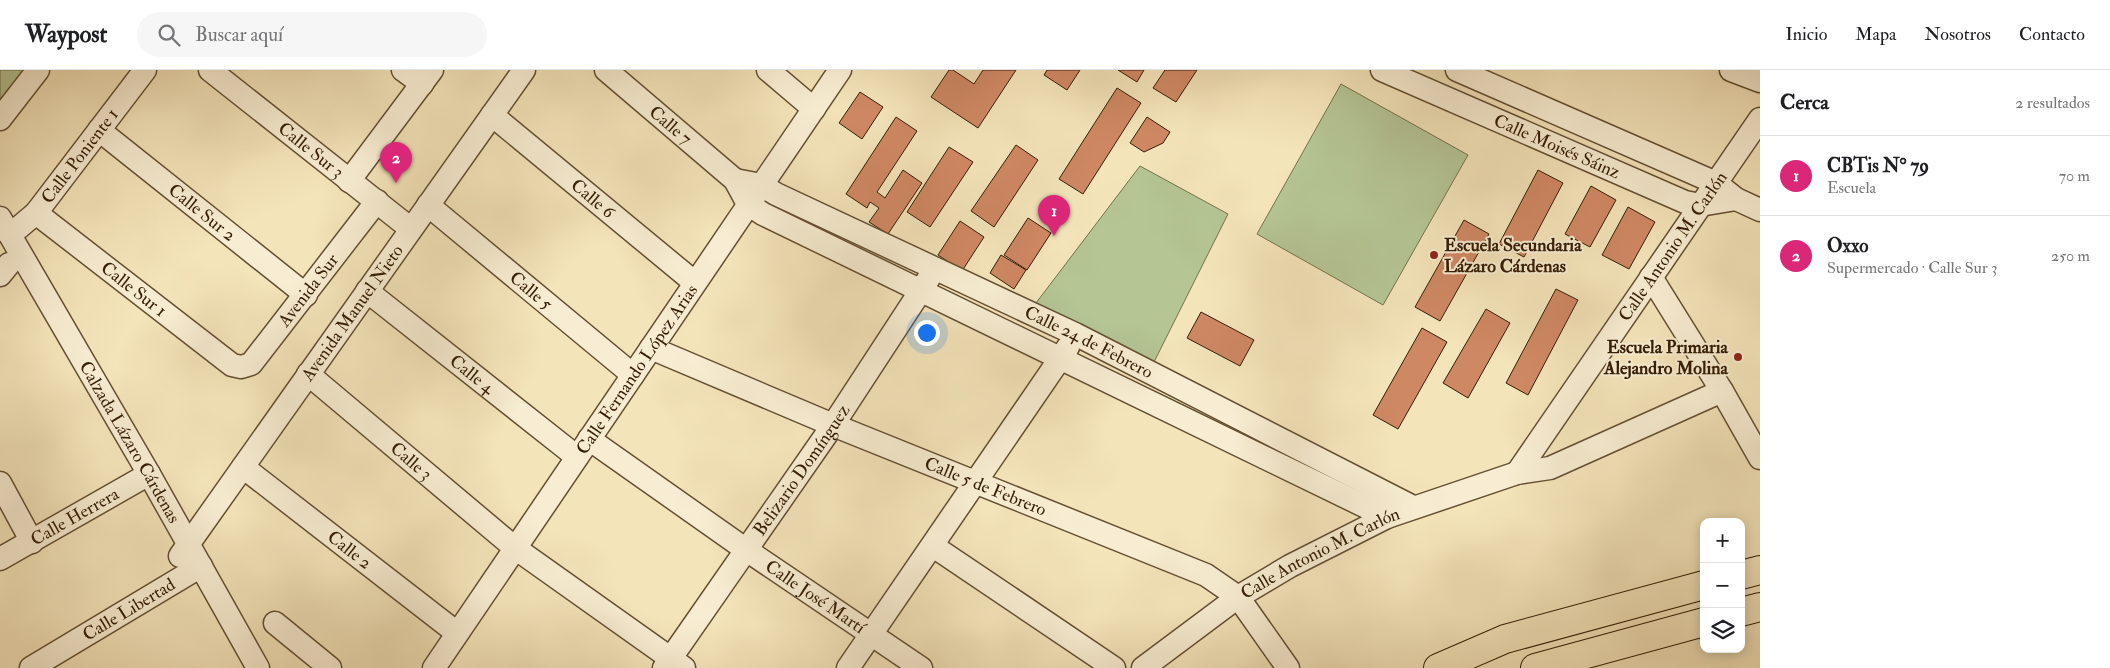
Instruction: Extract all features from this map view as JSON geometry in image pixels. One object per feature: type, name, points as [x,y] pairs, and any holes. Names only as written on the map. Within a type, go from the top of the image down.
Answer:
[{"type":"main road","points":[[1745,574],[1760,570]]},
{"type":"main road","points":[[1438,668],[1505,639],[1700,586]]},
{"type":"main road","points":[[1745,611],[1760,607]]},
{"type":"main road","points":[[1535,668],[1700,623]]},
{"type":"street","points":[[0,119],[38,70]]},
{"type":"street","name":"Calle Poniente 1","points":[[4,248],[36,213],[145,70]]},
{"type":"street","name":"Calle Sur 3","points":[[210,70],[411,229]]},
{"type":"street","points":[[349,180],[427,77],[403,70]]},
{"type":"street","name":"Avenida Manuel Nieto","points":[[190,560],[243,467],[524,70]]},
{"type":"street","name":"Calle 7","points":[[606,70],[735,180],[748,204]]},
{"type":"street","points":[[768,70],[814,109]]},
{"type":"street","name":"Calle Fernando López Arias","points":[[443,665],[457,633],[840,70]]},
{"type":"street","name":"Calle Moisés Sáinz","points":[[1382,70],[1685,202],[1700,205],[1736,199]]},
{"type":"street","name":"Calle Moisés Sáinz","points":[[1457,70],[1716,183],[1736,199],[1760,210]]},
{"type":"street","points":[[1731,70],[1760,81]]},
{"type":"street","name":"Calle 6","points":[[492,115],[694,282]]},
{"type":"street","name":"Calle Antonio M. Carlón","points":[[1517,473],[1760,119]]},
{"type":"street","name":"Calle Sur 2","points":[[99,130],[306,295]]},
{"type":"street","name":"Calle 7","points":[[735,180],[761,185]]},
{"type":"street","name":"Calle 24 de Febrero","points":[[761,185],[1075,334],[1413,507]]},
{"type":"street","name":"Avenida Sur","points":[[232,365],[241,368],[251,364],[377,201]]},
{"type":"street","name":"Calle 24 de Febrero","points":[[748,204],[763,214],[1060,360],[1387,517]]},
{"type":"street","name":"Calle 5","points":[[428,205],[633,375]]},
{"type":"street","name":"Calle Sur 1","points":[[36,213],[232,365]]},
{"type":"street","name":"Calzada Lázaro Cárdenas","points":[[4,248],[143,478],[190,560],[258,668]]},
{"type":"street","name":"Belizario Domínguez","points":[[673,665],[745,549],[833,425],[922,291],[934,268]]},
{"type":"street","points":[[1651,277],[1760,458]]},
{"type":"street","name":"Calle 4","points":[[367,291],[583,448]]},
{"type":"street","points":[[848,668],[977,483],[1060,360],[1075,334]]},
{"type":"street","name":"Calle 5 de Febrero","points":[[651,348],[833,425],[1206,575],[1238,597],[1288,668]]},
{"type":"street","name":"Calle 3","points":[[308,374],[514,548],[673,665]]},
{"type":"street","name":"Calle Antonio M. Carlón","points":[[1143,668],[1238,597],[1290,566],[1387,517],[1517,473],[1550,468],[1722,392]]},
{"type":"street","name":"Calle José Martí","points":[[583,448],[745,549],[921,668]]},
{"type":"street","name":"Calle 2","points":[[243,467],[457,633]]},
{"type":"street","name":"Calle Herrera","points":[[0,559],[143,478]]},
{"type":"street","points":[[0,483],[32,542]]},
{"type":"street","points":[[932,546],[1114,668]]},
{"type":"street","name":"Calzada Lázaro Cárdenas","points":[[190,560],[246,668]]},
{"type":"street","name":"Calle Libertad","points":[[31,668],[190,560]]},
{"type":"street","points":[[275,623],[330,668]]},
{"type":"green space","points":[[0,70],[29,70],[0,106]]},
{"type":"green space","points":[[1341,84],[1468,155],[1383,305],[1257,234]]},
{"type":"green space","points":[[1140,166],[1228,214],[1154,362],[1036,303]]},
{"type":"building","points":[[949,70],[953,70],[974,84],[983,70],[1016,70],[978,128],[931,97]]},
{"type":"building","points":[[1047,70],[1080,70],[1067,90],[1044,75]]},
{"type":"building","points":[[1118,70],[1144,70],[1137,82]]},
{"type":"building","points":[[1165,70],[1197,70],[1176,102],[1153,88]]},
{"type":"building","points":[[1117,88],[1141,103],[1083,194],[1059,179]]},
{"type":"building","points":[[860,92],[883,107],[862,139],[839,123]]},
{"type":"building","points":[[896,117],[917,131],[877,192],[885,198],[903,170],[922,183],[888,234],[869,222],[879,208],[870,202],[867,208],[846,194]]},
{"type":"building","points":[[1147,117],[1170,132],[1163,143],[1144,152],[1130,143]]},
{"type":"building","points":[[1016,145],[1038,160],[994,227],[971,211]]},
{"type":"building","points":[[949,147],[973,162],[930,227],[907,212]]},
{"type":"building","points":[[1538,170],[1563,183],[1524,257],[1499,244]]},
{"type":"building","points":[[1591,186],[1616,200],[1590,247],[1565,234]]},
{"type":"building","points":[[1628,207],[1655,222],[1629,269],[1602,255]]},
{"type":"building","points":[[1028,218],[1051,233],[1027,270],[1004,255]]},
{"type":"building","points":[[1464,220],[1489,234],[1440,321],[1415,307]]},
{"type":"building","points":[[960,221],[984,237],[962,271],[938,255]]},
{"type":"building","points":[[1001,255],[1026,270],[1014,289],[990,273]]},
{"type":"building","points":[[1556,289],[1578,300],[1528,395],[1506,383]]},
{"type":"building","points":[[1486,309],[1510,323],[1468,398],[1443,383]]},
{"type":"building","points":[[1201,312],[1254,340],[1240,366],[1187,338]]},
{"type":"building","points":[[1422,328],[1447,342],[1398,429],[1373,415]]},
{"type":"place","name":"Oxxo","points":[[396,183]]},
{"type":"place","name":"CBTis N° 79","points":[[1054,236]]},
{"type":"place","name":"Escuela Secundaria Lázaro Cárdenas","points":[[1434,255]]},
{"type":"place","name":"Escuela Primaria Alejandro Molina","points":[[1738,357]]}]
